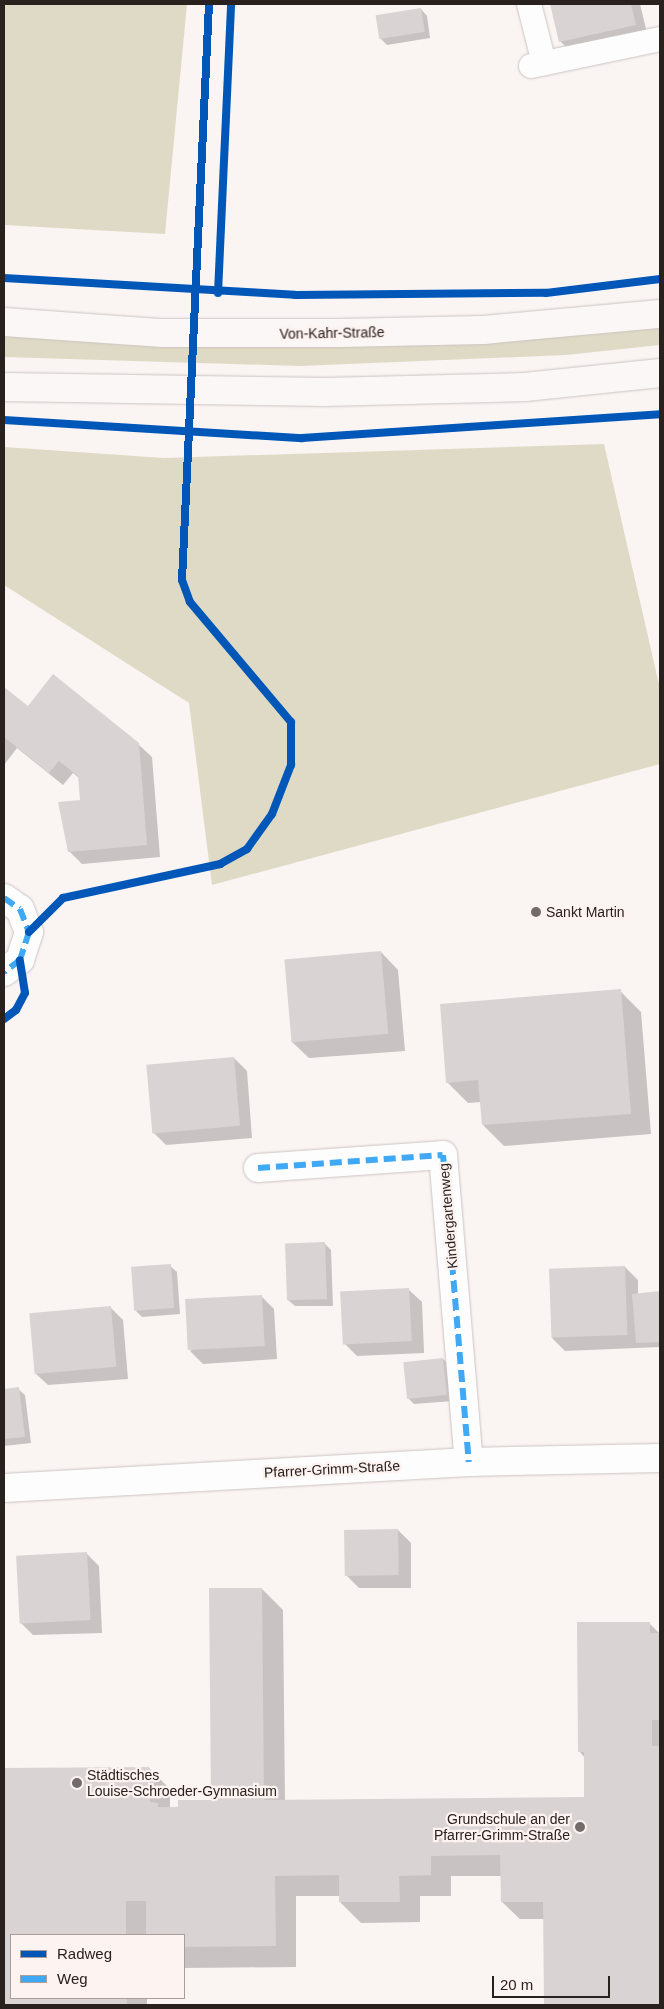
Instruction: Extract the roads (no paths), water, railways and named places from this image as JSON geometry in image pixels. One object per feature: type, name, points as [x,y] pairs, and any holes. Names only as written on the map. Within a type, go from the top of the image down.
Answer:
[{"type":"main road","name":"Von-Kahr-Straße","points":[[4,322],[163,332],[340,333],[483,330],[660,314]]},
{"type":"main road","points":[[4,387],[324,392],[526,387],[660,373]]},
{"type":"street","points":[[4,898],[20,909],[29,932],[20,960],[4,972]]},
{"type":"street","name":"Kindergartenweg","points":[[258,1168],[443,1155],[469,1462]]},
{"type":"street","name":"Pfarrer-Grimm-Straße","points":[[4,1488],[469,1462],[660,1458]]},
{"type":"lane","points":[[530,4],[537,64],[660,39]]},
{"type":"place","name":"Sankt Martin","points":[[536,912]]},
{"type":"place","name":"Städtisches Louise-Schroeder-Gymnasium","points":[[77,1783]]},
{"type":"place","name":"Grundschule an der Pfarrer-Grimm-Straße","points":[[580,1827]]}]
